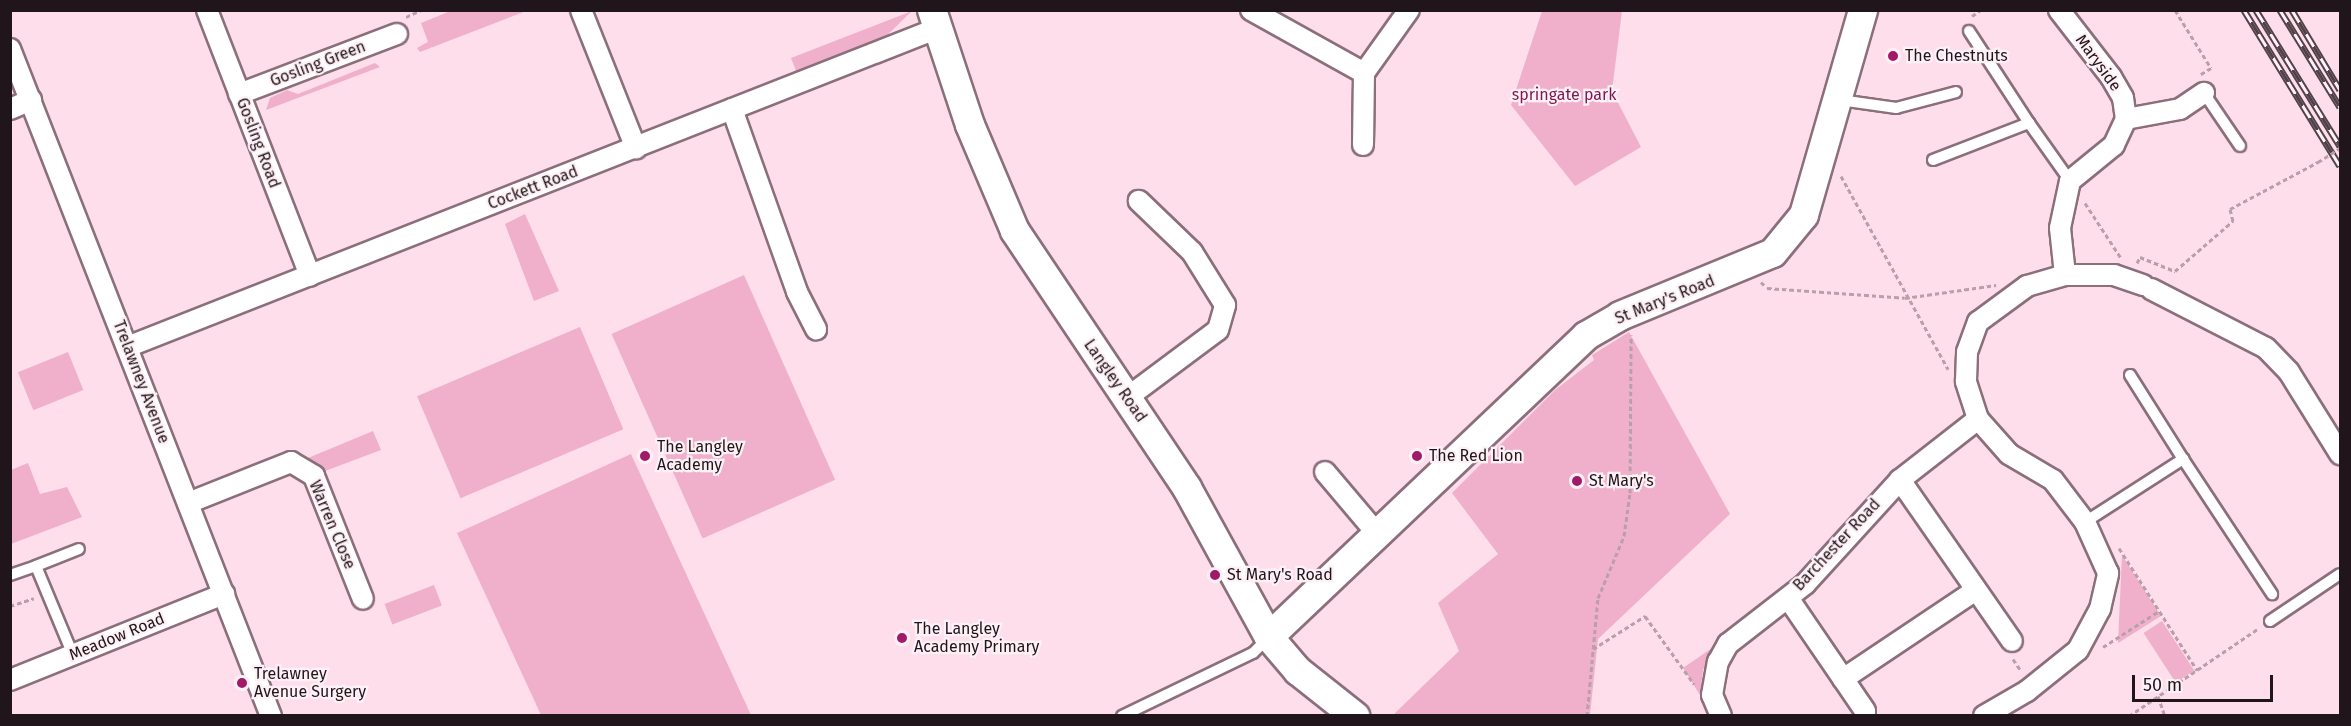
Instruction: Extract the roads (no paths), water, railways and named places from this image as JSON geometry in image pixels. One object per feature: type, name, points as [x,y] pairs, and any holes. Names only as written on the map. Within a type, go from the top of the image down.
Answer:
[{"type":"street","name":"Gosling Road","points":[[207,10],[310,276]]},
{"type":"street","points":[[581,10],[636,148]]},
{"type":"street","points":[[1251,10],[1364,73]]},
{"type":"street","points":[[1363,145],[1364,73],[1409,10]]},
{"type":"street","name":"St Mary's Road","points":[[1269,637],[1380,537],[1558,360],[1620,316],[1747,268],[1773,253],[1804,215],[1840,100],[1863,10]]},
{"type":"street","name":"Maryside","points":[[2059,10],[2111,76],[2124,98],[2126,119]]},
{"type":"street","name":"Cockett Road","points":[[127,347],[732,110],[935,20]]},
{"type":"street","name":"Langley Road","points":[[935,20],[970,125],[1015,231],[1187,488],[1269,637],[1298,671],[1355,716]]},
{"type":"street","name":"Gosling Green","points":[[239,94],[397,34]]},
{"type":"street","name":"Trelawney Avenue","points":[[10,49],[271,716]]},
{"type":"street","points":[[2065,275],[2060,228],[2070,181],[2114,145],[2126,119],[2164,115],[2198,87]]},
{"type":"street","points":[[10,109],[31,100]]},
{"type":"street","points":[[732,110],[796,292],[816,329]]},
{"type":"street","points":[[1128,397],[1218,330],[1225,305],[1192,252],[1138,201]]},
{"type":"street","points":[[1984,716],[2032,687],[2078,650],[2100,609],[2108,573],[2085,522],[2053,480],[2008,454],[1978,419],[1966,381],[1967,352],[1978,322],[2027,286],[2065,275],[2114,275],[2143,278],[2173,299],[2266,348],[2289,372],[2340,454]]},
{"type":"street","name":"Barchester Road","points":[[1721,716],[1712,695],[1718,662],[1728,644],[1788,598],[1900,480],[1978,419]]},
{"type":"street","name":"Warren Close","points":[[188,503],[291,462],[314,476],[363,599]]},
{"type":"street","points":[[1325,472],[1380,537]]},
{"type":"street","points":[[1900,480],[2012,641]]},
{"type":"street","points":[[1844,679],[1976,590]]},
{"type":"street","name":"Meadow Road","points":[[10,680],[224,594]]},
{"type":"street","points":[[1788,598],[1865,711]]},
{"type":"lane","points":[[1969,31],[2070,181]]},
{"type":"lane","points":[[2198,87],[2240,147]]},
{"type":"lane","points":[[1840,100],[1896,108],[1956,92]]},
{"type":"lane","points":[[1933,160],[2029,123]]},
{"type":"lane","points":[[2130,375],[2272,594]]},
{"type":"lane","points":[[2085,522],[2183,459]]},
{"type":"lane","points":[[10,575],[79,549]]},
{"type":"lane","points":[[36,566],[73,655]]},
{"type":"lane","points":[[2270,621],[2340,574]]},
{"type":"lane","points":[[1122,716],[1253,653],[1269,637]]},
{"type":"railway","points":[[2244,10],[2340,166]]},
{"type":"railway","points":[[2256,10],[2340,146]]},
{"type":"railway","points":[[2280,10],[2340,107]]},
{"type":"railway","points":[[2292,10],[2340,90]]},
{"type":"place","name":"The Chestnuts","points":[[1893,56]]},
{"type":"place","name":"The Langley Academy","points":[[645,456]]},
{"type":"place","name":"The Red Lion","points":[[1417,456]]},
{"type":"place","name":"St Mary's","points":[[1577,481]]},
{"type":"place","name":"St Mary's Road","points":[[1215,575]]},
{"type":"place","name":"The Langley Academy Primary","points":[[902,638]]},
{"type":"place","name":"Trelawney Avenue Surgery","points":[[242,683]]},
{"type":"park label","name":"springate park","points":[[1564,95]]}]
